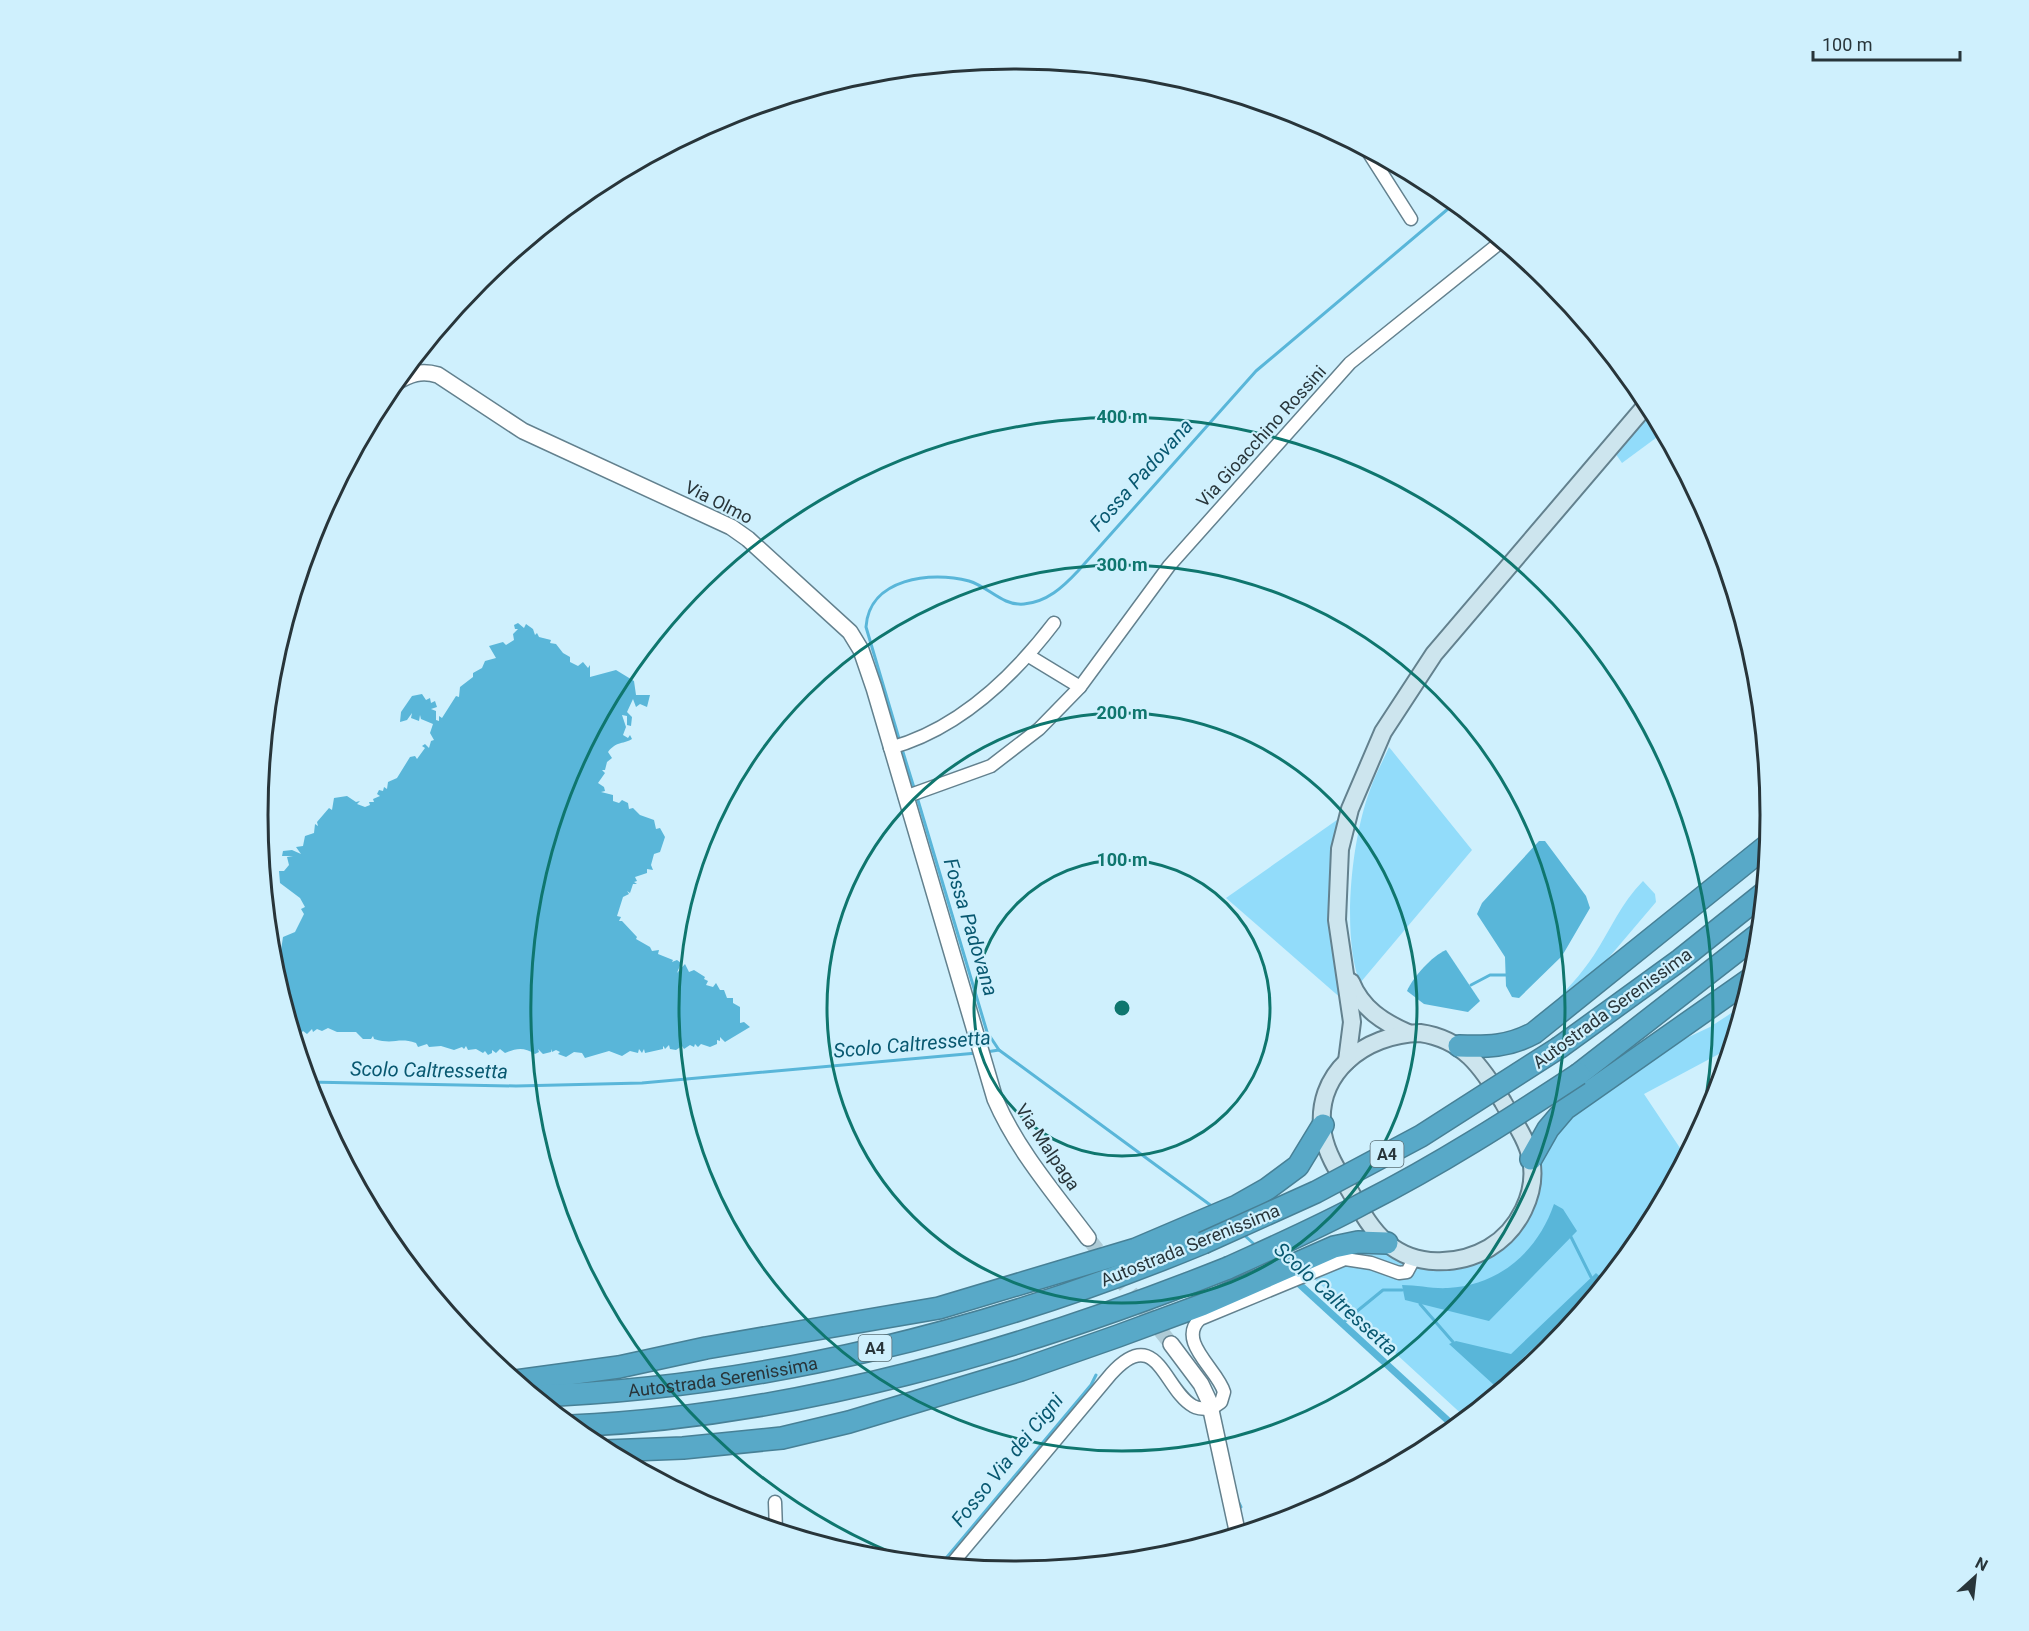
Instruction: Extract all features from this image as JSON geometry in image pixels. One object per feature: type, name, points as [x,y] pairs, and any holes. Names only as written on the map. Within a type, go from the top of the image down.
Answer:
[{"type":"highway","points":[[1458,1046],[1496,1047],[1520,1041],[1534,1033],[1760,852]]},
{"type":"highway","name":"Autostrada Serenissima","points":[[544,1395],[642,1389],[802,1364],[891,1344],[1018,1310],[1145,1268],[1197,1235],[1316,1192],[1421,1136],[1560,1047],[1680,960],[1756,898]]},
{"type":"highway","name":"Autostrada Serenissima","points":[[584,1425],[710,1412],[815,1394],[964,1359],[1090,1320],[1228,1268],[1364,1204],[1440,1162],[1579,1074],[1750,940]]},
{"type":"highway","points":[[1531,1159],[1548,1129],[1565,1109],[1741,985]]},
{"type":"highway","points":[[525,1380],[619,1367],[706,1348],[939,1308],[1136,1249],[1197,1235],[1298,1166],[1323,1125]]},
{"type":"highway","points":[[623,1450],[683,1448],[782,1438],[849,1422],[1021,1370],[1274,1281],[1310,1266],[1342,1245],[1387,1243]]},
{"type":"main road","points":[[1347,1061],[1352,1022],[1342,959],[1337,882],[1340,849],[1350,808],[1383,732],[1434,654],[1641,411]]},
{"type":"main road","points":[[1342,959],[1363,1004],[1386,1022],[1409,1034]]},
{"type":"main road","points":[[1409,1034],[1440,1037],[1458,1046],[1469,1053],[1486,1075],[1520,1132],[1531,1159],[1531,1184],[1525,1208],[1503,1239],[1482,1252],[1458,1260],[1433,1261],[1415,1257],[1387,1243],[1363,1214],[1333,1163],[1323,1125],[1328,1091],[1347,1061],[1375,1041],[1409,1034]]},
{"type":"street","points":[[1375,162],[1411,219]]},
{"type":"street","name":"Via Gioacchino Rossini","points":[[912,794],[991,766],[1040,729],[1080,687],[1169,566],[1350,363],[1496,245]]},
{"type":"street","name":"Via Olmo","points":[[412,376],[422,371],[438,375],[523,431],[722,522],[748,539],[831,612],[856,640],[897,746],[912,794]]},
{"type":"street","points":[[897,746],[980,702],[1029,656],[1054,623]]},
{"type":"street","points":[[1029,656],[1080,687]]},
{"type":"street","name":"Via Malpaga","points":[[912,794],[977,1042],[995,1099],[1011,1130],[1088,1238]]},
{"type":"street","points":[[1310,1266],[1345,1259],[1371,1263],[1399,1273],[1407,1272],[1415,1257]]},
{"type":"street","points":[[956,1559],[1111,1374],[1126,1360],[1140,1356],[1155,1362],[1163,1368],[1193,1407],[1211,1409],[1221,1402],[1224,1388],[1193,1340],[1195,1325],[1209,1314],[1274,1281]]},
{"type":"street","points":[[1170,1344],[1201,1384],[1211,1409],[1236,1528]]},
{"type":"street","points":[[775,1502],[776,1522]]},
{"type":"shaded area","points":[[1644,414],[1658,437],[1622,463],[1613,450]]},
{"type":"shaded area","points":[[518,623],[524,628],[526,624],[533,629],[535,635],[537,633],[539,637],[551,640],[550,643],[556,644],[563,653],[570,657],[570,662],[578,666],[583,662],[588,668],[590,665],[590,677],[616,670],[634,681],[636,695],[650,695],[647,707],[640,704],[636,707],[633,699],[627,712],[632,717],[631,726],[627,725],[627,716],[622,715],[626,727],[623,735],[628,738],[630,735],[632,739],[614,746],[608,752],[612,758],[607,762],[605,770],[602,770],[605,773],[598,783],[604,787],[605,791],[601,792],[613,795],[613,801],[619,803],[622,800],[628,803],[629,809],[633,808],[640,815],[654,820],[656,829],[660,828],[665,837],[660,852],[654,854],[651,865],[653,870],[647,869],[647,873],[635,877],[637,881],[634,882],[637,884],[633,884],[630,893],[627,891],[629,894],[623,897],[617,916],[621,917],[619,921],[622,921],[637,937],[636,939],[650,947],[652,951],[659,950],[658,954],[673,960],[672,962],[677,960],[681,963],[677,973],[685,964],[689,972],[694,970],[705,977],[704,979],[708,981],[706,985],[713,987],[716,983],[720,990],[724,990],[727,998],[733,998],[733,1003],[740,1007],[740,1023],[744,1022],[750,1027],[725,1042],[720,1037],[717,1044],[710,1047],[701,1044],[698,1047],[695,1044],[694,1047],[690,1045],[684,1049],[682,1046],[676,1050],[670,1049],[669,1045],[665,1049],[663,1046],[663,1049],[645,1053],[644,1049],[642,1053],[639,1049],[638,1053],[630,1051],[622,1056],[609,1051],[585,1058],[582,1053],[574,1052],[566,1057],[558,1054],[560,1052],[556,1050],[552,1052],[552,1049],[551,1052],[543,1054],[538,1049],[539,1052],[535,1054],[523,1049],[505,1053],[500,1049],[496,1053],[492,1050],[492,1053],[488,1055],[485,1051],[483,1053],[476,1049],[468,1050],[466,1046],[464,1049],[462,1047],[454,1050],[441,1046],[429,1047],[427,1044],[418,1047],[416,1043],[410,1041],[381,1041],[374,1039],[373,1036],[371,1039],[363,1039],[356,1032],[337,1032],[328,1028],[322,1031],[317,1029],[313,1032],[312,1029],[307,1034],[303,1031],[301,1033],[293,1009],[280,950],[283,937],[295,932],[304,914],[301,909],[305,907],[300,898],[280,883],[279,871],[284,871],[289,865],[287,857],[293,856],[282,856],[283,851],[292,850],[301,854],[296,847],[303,846],[305,836],[314,833],[315,824],[318,826],[317,822],[329,808],[332,810],[334,798],[347,796],[356,802],[360,801],[357,804],[365,807],[370,805],[369,802],[374,802],[373,799],[380,796],[377,794],[379,790],[383,791],[384,787],[387,789],[388,782],[397,778],[410,757],[415,756],[417,759],[425,748],[422,746],[425,744],[429,748],[431,741],[434,740],[430,733],[433,724],[421,719],[420,715],[419,721],[411,718],[412,713],[407,720],[400,722],[401,712],[412,696],[422,694],[426,700],[430,698],[431,703],[435,701],[437,707],[431,709],[436,711],[436,720],[439,721],[439,716],[442,718],[456,696],[459,697],[460,687],[473,677],[473,673],[482,668],[485,661],[496,658],[489,646],[503,642],[506,645],[514,640],[513,634],[518,629],[515,629],[514,625]]},
{"type":"shaded area","points":[[1389,747],[1472,850],[1360,983],[1354,963],[1351,939],[1351,886],[1354,859],[1358,833],[1372,784]]},
{"type":"shaded area","points":[[1344,815],[1343,1000],[1226,898]]},
{"type":"shaded area","points":[[1539,841],[1545,841],[1586,896],[1590,908],[1562,956],[1519,998],[1512,997],[1506,986],[1505,957],[1477,914],[1482,903]]},
{"type":"shaded area","points":[[1643,881],[1655,894],[1656,902],[1594,975],[1549,1009],[1589,962],[1622,907]]},
{"type":"shaded area","points":[[1446,950],[1480,1001],[1468,1012],[1424,1004],[1407,991],[1424,967]]},
{"type":"shaded area","points":[[1735,1013],[1722,1052],[1644,1094],[1682,1150],[1635,1230],[1576,1308],[1507,1377],[1461,1414],[1297,1263],[1363,1245],[1421,1262],[1499,1247],[1540,1160],[1551,1126],[1661,1050]]},
{"type":"shaded area","points":[[1554,1204],[1563,1209],[1577,1231],[1489,1321],[1405,1300],[1402,1285],[1448,1288],[1484,1280],[1500,1272],[1514,1262],[1538,1237]]},
{"type":"shaded area","points":[[1596,1273],[1601,1277],[1574,1310],[1494,1385],[1449,1344],[1456,1341],[1511,1354]]},
{"type":"shaded area","points":[[1301,1281],[1452,1420],[1446,1424],[1294,1284]]},
{"type":"waterway","name":"Fossa Padovana","points":[[900,742],[866,627],[870,611],[878,598],[890,588],[904,582],[937,577],[969,581],[1016,604],[1032,603],[1054,593],[1078,571],[1256,371],[1448,209]]},
{"type":"waterway","name":"Fossa Padovana","points":[[902,749],[915,791]]},
{"type":"waterway","name":"Fossa Padovana","points":[[917,797],[987,1032],[999,1050]]},
{"type":"waterway","points":[[1471,985],[1490,975],[1507,975]]},
{"type":"waterway","name":"Scolo Caltressetta","points":[[986,1052],[999,1050],[1213,1207]]},
{"type":"waterway","name":"Scolo Caltressetta","points":[[318,1082],[516,1086],[642,1083],[977,1053]]},
{"type":"waterway","name":"Scolo Caltressetta","points":[[1243,1234],[1255,1245]]},
{"type":"waterway","points":[[1571,1237],[1591,1277]]},
{"type":"waterway","points":[[1345,1321],[1383,1290],[1402,1290]]},
{"type":"waterway","points":[[1420,1304],[1453,1342]]},
{"type":"waterway","name":"Fosso Via dei Cigni","points":[[946,1558],[1091,1385],[1096,1375]]},
{"type":"waterway","points":[[1237,1499],[1241,1507]]},
{"type":"tunnel","points":[[1088,1238],[1171,1344]]}]
